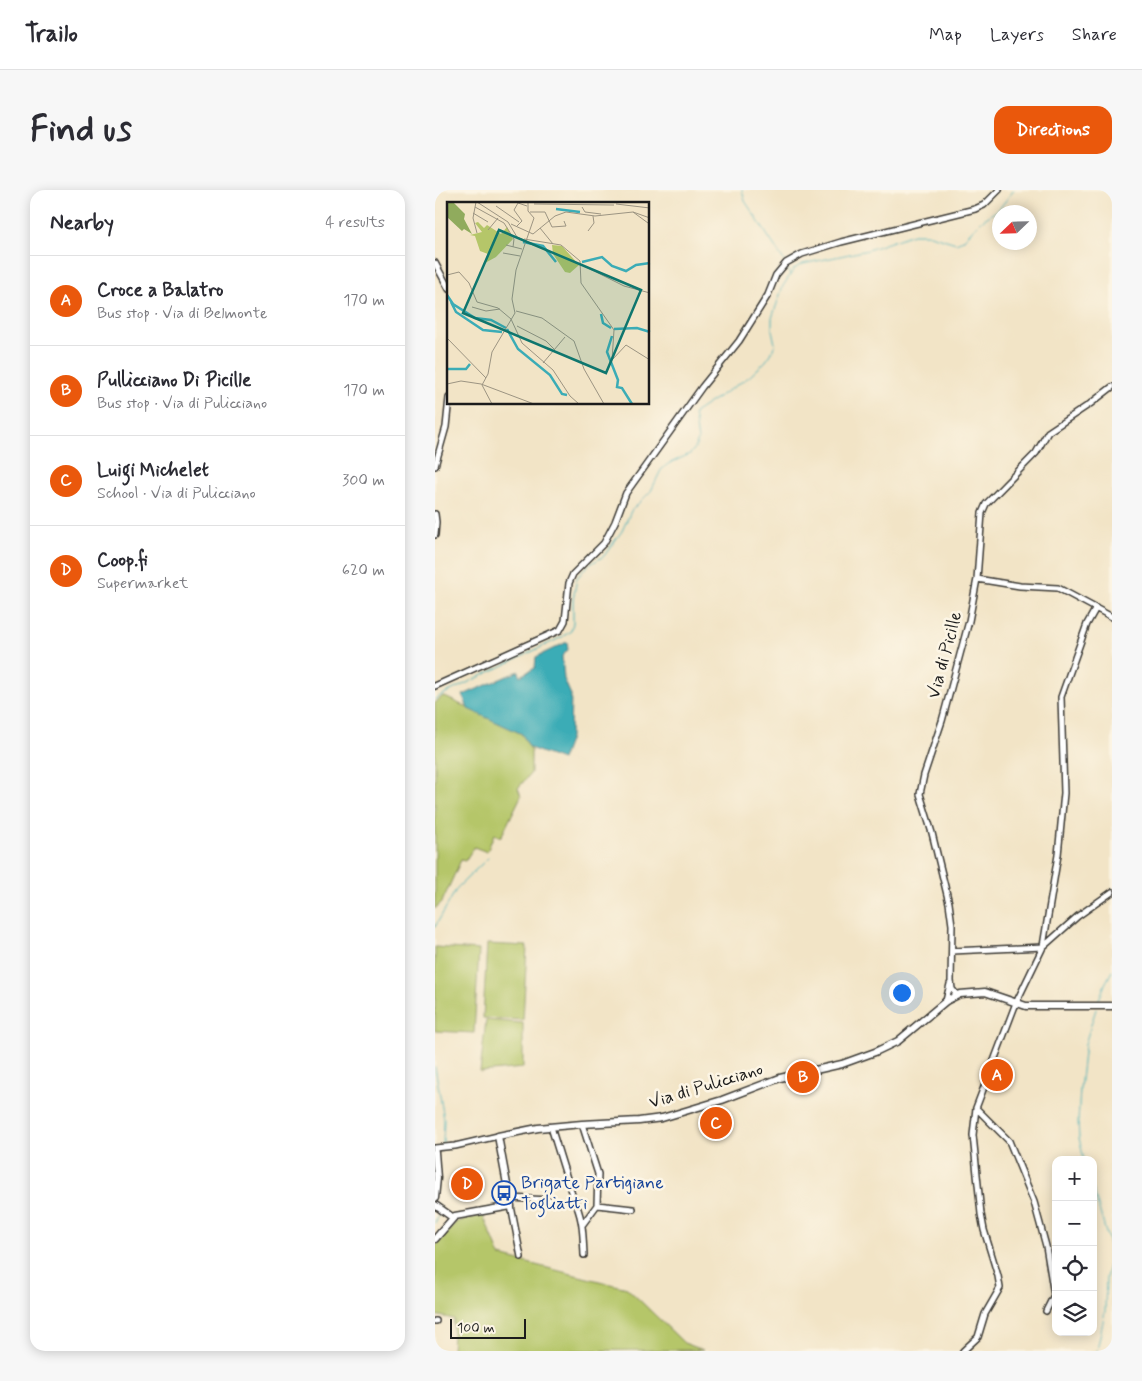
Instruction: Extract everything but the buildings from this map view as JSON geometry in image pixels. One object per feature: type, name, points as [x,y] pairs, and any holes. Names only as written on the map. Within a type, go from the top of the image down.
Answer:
[{"type":"street","points":[[435,686],[561,630],[565,621],[569,583],[573,574],[604,543],[610,534],[626,493],[702,387],[739,341],[768,295],[776,275],[787,262],[802,254],[841,242],[975,209],[985,205],[999,190]]},
{"type":"street","points":[[435,263],[447,285]]},
{"type":"street","name":"Via di Picille","points":[[957,995],[952,989],[951,981],[952,925],[949,903],[933,833],[920,794],[963,646],[977,579],[981,513],[986,504],[1036,453],[1048,432],[1112,387]]},
{"type":"street","points":[[435,466],[446,427],[448,405]]},
{"type":"street","points":[[435,514],[435,535]]},
{"type":"street","points":[[977,579],[1020,586],[1058,588],[1112,617]]},
{"type":"street","points":[[963,1351],[978,1337],[985,1314],[1000,1288],[981,1214],[973,1135],[976,1108],[1016,1003],[1043,947],[1058,855],[1064,793],[1061,697],[1087,624],[1096,608]]},
{"type":"street","points":[[951,951],[1043,947],[1078,916],[1112,892]]},
{"type":"street","name":"Via di Picille","points":[[946,1001],[951,981]]},
{"type":"street","name":"Via di Pulicciano","points":[[435,1148],[455,1146],[551,1127],[639,1122],[662,1118],[722,1100],[780,1078],[827,1068],[886,1048],[898,1041],[946,1001],[957,995],[977,991],[985,992],[1026,1006],[1112,1006]]},
{"type":"street","points":[[976,1108],[1009,1141],[1033,1202],[1046,1246],[1054,1295],[1046,1311]]},
{"type":"street","points":[[582,1124],[598,1174],[597,1205],[583,1224]]},
{"type":"street","points":[[551,1127],[583,1224],[584,1255]]},
{"type":"street","points":[[498,1136],[521,1257]]},
{"type":"street","points":[[435,1152],[437,1178],[435,1198]]},
{"type":"street","points":[[509,1198],[550,1200]]},
{"type":"street","points":[[435,1205],[452,1217]]},
{"type":"street","points":[[597,1205],[633,1209]]},
{"type":"street","points":[[435,1239],[452,1217],[458,1214],[511,1206]]},
{"type":"green space","points":[[443,696],[522,734],[531,750],[531,773],[518,788],[521,796],[501,837],[494,834],[487,852],[474,847],[465,861],[461,860],[442,902],[435,909],[435,703]]},
{"type":"green space","points":[[487,944],[527,946],[523,1020],[483,1018]]},
{"type":"green space","points":[[435,947],[479,950],[474,1033],[435,1031]]},
{"type":"green space","points":[[486,1020],[523,1023],[523,1068],[480,1072]]},
{"type":"green space","points":[[483,1215],[500,1256],[627,1288],[684,1343],[703,1350],[452,1351],[454,1319],[435,1315],[435,1247],[456,1222]]},
{"type":"water","points":[[567,642],[568,650],[562,656],[564,679],[571,695],[570,738],[562,760],[530,748],[522,734],[468,709],[463,695],[519,671],[520,676],[535,668],[536,657]]},
{"type":"waterway","points":[[742,190],[745,201],[785,262]]},
{"type":"waterway","points":[[435,700],[571,631],[577,578],[587,566],[604,556],[622,531],[631,511],[651,491],[661,470],[668,464],[690,454],[695,448],[698,440],[694,413],[749,377],[771,354],[775,344],[772,318],[783,286],[794,269],[803,264],[868,250],[913,234],[927,234],[956,243],[963,240],[980,222],[999,209],[1014,190]]},
{"type":"waterway","points":[[786,266],[790,275]]},
{"type":"waterway","points":[[435,927],[457,888],[488,858]]},
{"type":"waterway","points":[[1098,1002],[1112,971]]},
{"type":"waterway","points":[[1083,1156],[1078,1122],[1080,1089],[1085,1044],[1096,1009]]},
{"type":"waterway","points":[[435,1067],[444,1119],[443,1145]]},
{"type":"waterway","points":[[1097,1201],[1112,1253]]},
{"type":"waterway","points":[[435,1223],[439,1213]]},
{"type":"waterway","points":[[1097,1351],[1105,1311],[1106,1278],[1112,1255]]},
{"type":"place","name":"Croce a Balatro","points":[[997,1075]]},
{"type":"place","name":"Pullicciano Di Picille","points":[[803,1077]]},
{"type":"place","name":"Luigi Michelet","points":[[716,1123]]},
{"type":"place","name":"Coop.fi","points":[[467,1184]]},
{"type":"place","name":"Brigate Partigiane Togliatti","points":[[504,1193]]}]
